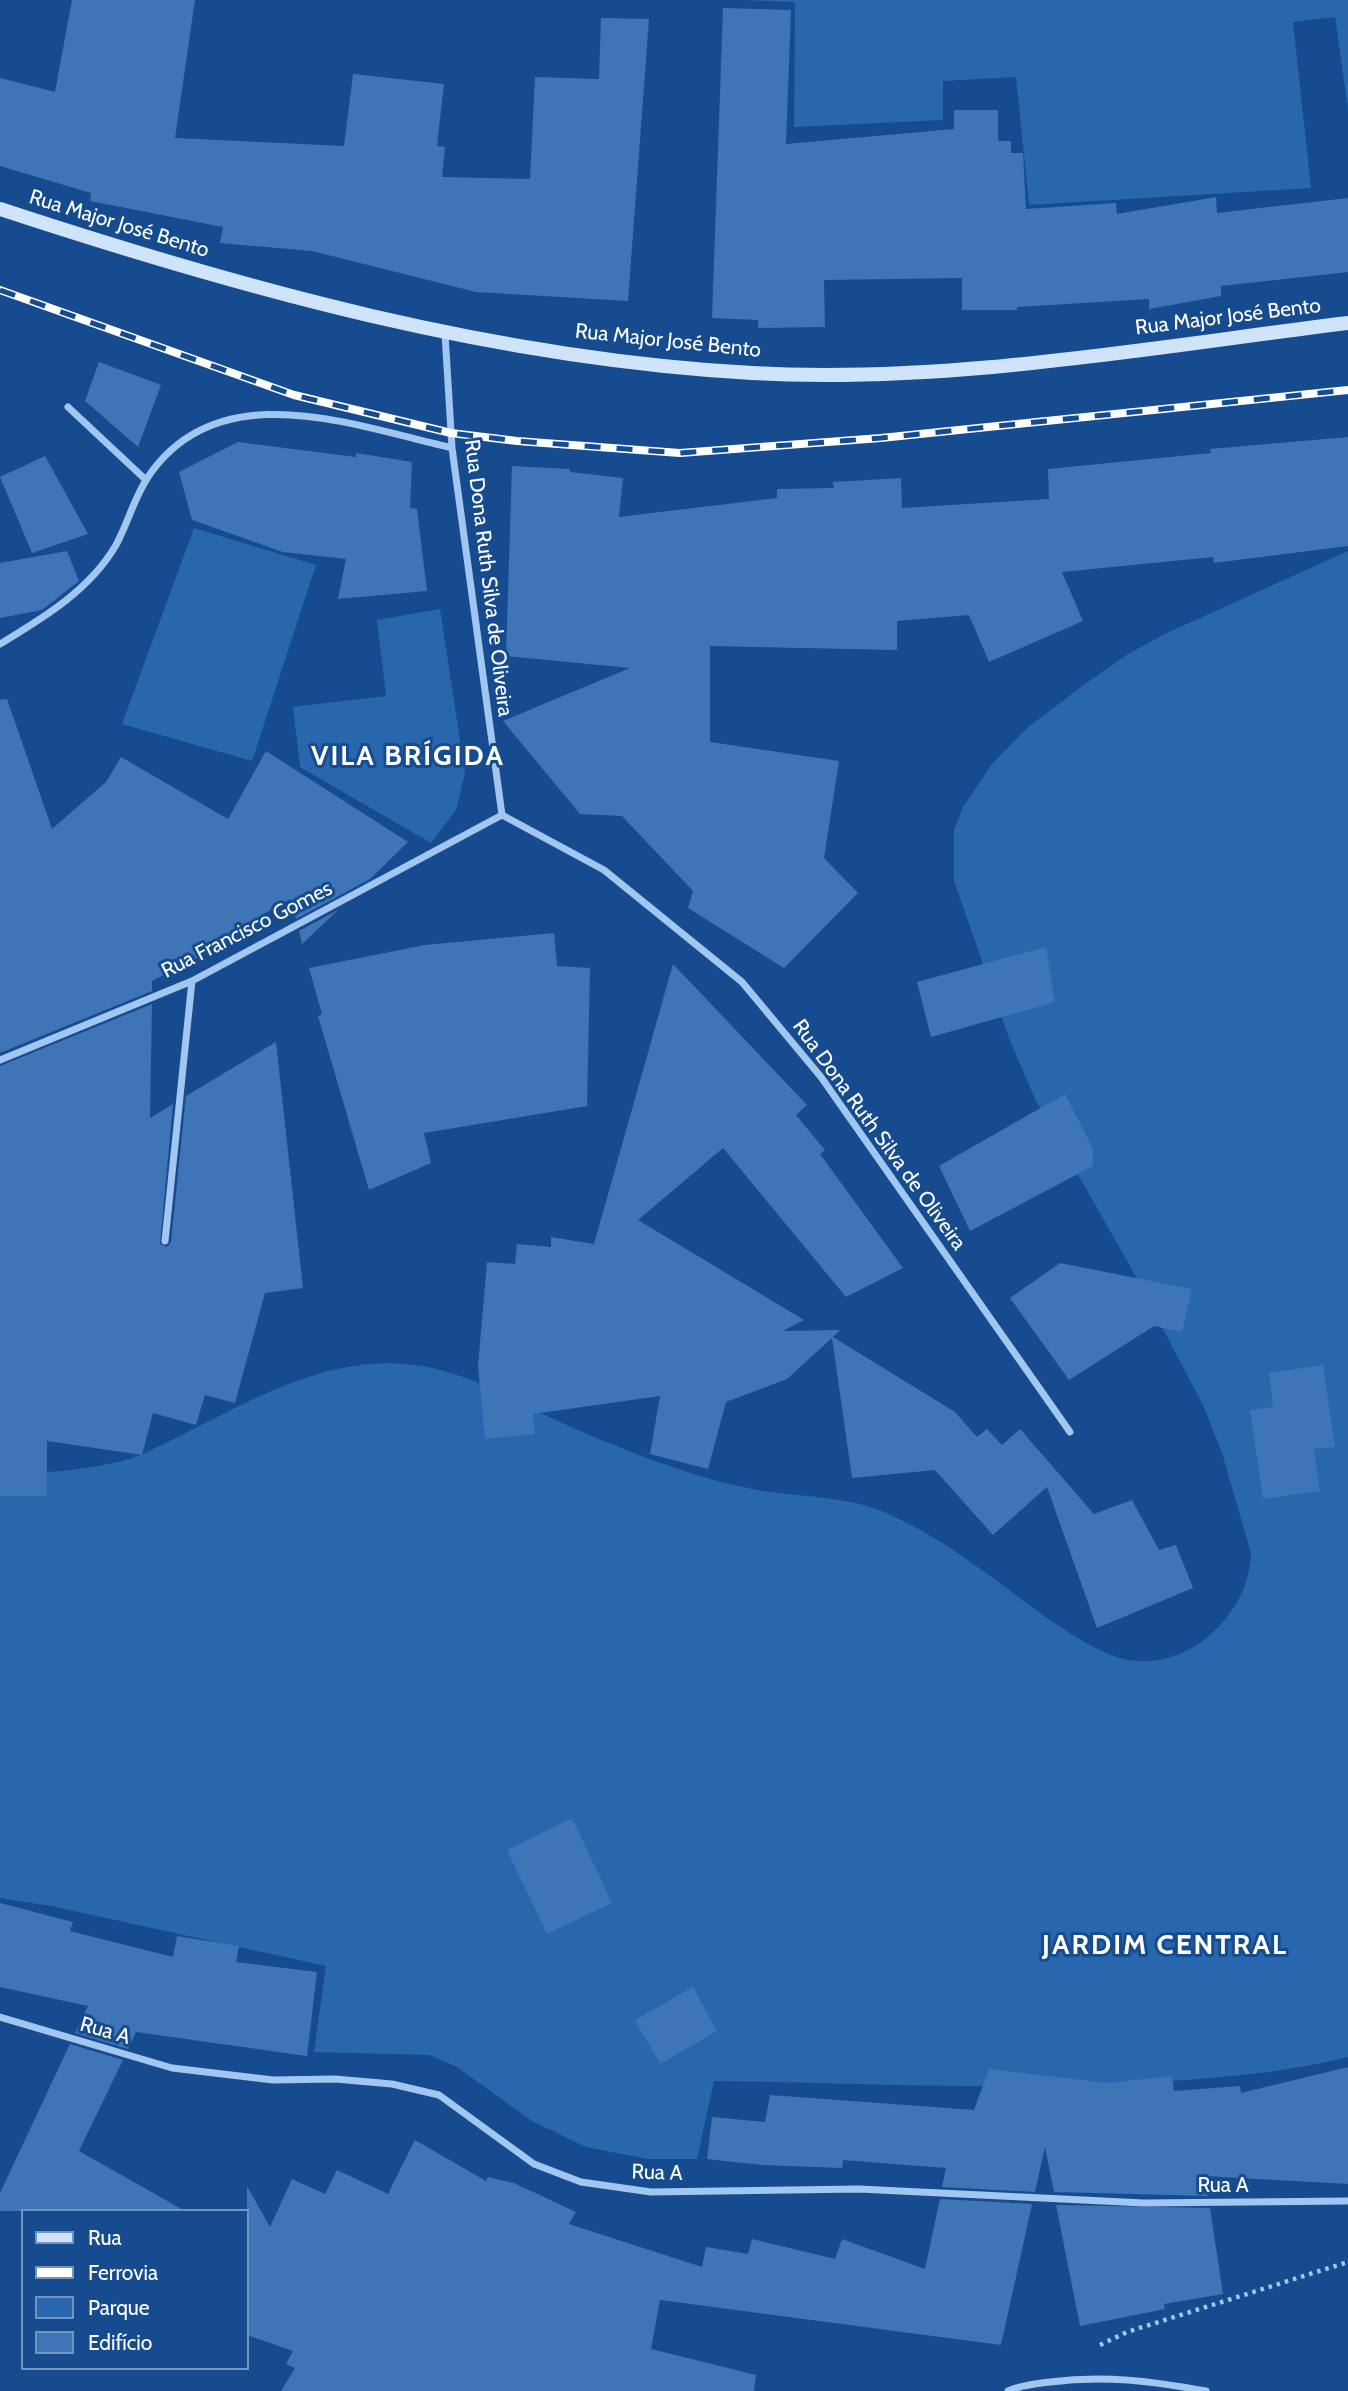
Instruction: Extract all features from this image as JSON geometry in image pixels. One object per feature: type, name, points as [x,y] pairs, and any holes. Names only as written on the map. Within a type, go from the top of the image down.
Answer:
[{"type":"street","name":"Rua Major José Bento","points":[[0,209],[205,272],[445,334],[631,362],[754,373],[874,372],[1021,363],[1348,323]]},
{"type":"street","name":"Rua Dona Ruth Silva de Oliveira","points":[[445,334],[452,448],[502,815],[604,870],[742,982],[821,1077],[1070,1432]]},
{"type":"street","points":[[68,407],[146,480]]},
{"type":"street","points":[[0,644],[64,602],[87,582],[118,542],[146,480],[177,442],[209,424],[257,414],[326,419],[452,448]]},
{"type":"street","name":"Rua Francisco Gomes","points":[[0,1060],[192,981],[502,815]]},
{"type":"street","points":[[165,1241],[192,981]]},
{"type":"street","name":"Rua A","points":[[0,2017],[172,2067],[273,2080],[335,2079],[392,2084],[439,2095],[534,2164],[551,2173],[604,2187],[663,2192],[859,2189],[1144,2203],[1348,2201]]},
{"type":"street","points":[[1007,2391],[1016,2387],[1071,2380],[1114,2378],[1152,2380],[1206,2391]]},
{"type":"path","points":[[1094,2347],[1127,2332],[1348,2262]]},
{"type":"green space","points":[[740,0],[1348,0],[1348,109],[1335,17],[1293,22],[1311,188],[1029,205],[1016,77],[943,81],[943,120],[794,127],[795,2]]},
{"type":"green space","points":[[194,528],[316,565],[252,761],[122,724]]},
{"type":"green space","points":[[1348,551],[1348,2057],[1251,2074],[1099,2085],[989,2086],[714,2081],[697,2159],[648,2159],[586,2147],[532,2121],[457,2067],[429,2055],[314,2052],[326,1966],[51,1906],[0,1898],[0,1447],[7,1476],[115,1463],[145,1453],[271,1391],[337,1369],[371,1364],[406,1364],[444,1371],[480,1384],[646,1458],[699,1476],[747,1488],[838,1500],[874,1508],[941,1542],[1050,1620],[1096,1648],[1117,1657],[1136,1661],[1158,1660],[1179,1654],[1198,1644],[1215,1630],[1230,1614],[1241,1595],[1251,1553],[1222,1453],[1203,1405],[1130,1266],[1036,1101],[1010,1041],[954,881],[954,830],[963,807],[992,764],[1027,728],[1085,684],[1128,654],[1169,632]]},
{"type":"green space","points":[[440,609],[465,773],[456,810],[431,843],[300,767],[293,707],[386,696],[377,620]]},
{"type":"building","points":[[72,0],[195,0],[175,138],[344,146],[353,74],[444,84],[437,146],[445,147],[442,177],[530,179],[535,77],[599,79],[601,18],[649,19],[628,301],[476,292],[312,251],[220,243],[223,227],[90,201],[91,193],[0,166],[0,78],[55,92]]},
{"type":"building","points":[[723,8],[791,10],[786,144],[954,129],[954,110],[998,110],[998,141],[1011,141],[1011,153],[1023,153],[1026,209],[1116,203],[1117,214],[1216,197],[1217,213],[1348,198],[1348,272],[1221,286],[1221,296],[1149,309],[1149,299],[1017,307],[1017,310],[962,310],[962,278],[824,280],[825,327],[758,328],[758,320],[712,318]]},
{"type":"building","points":[[99,362],[161,385],[138,447],[85,401]]},
{"type":"building","points":[[1348,437],[1348,546],[1214,563],[1213,557],[1062,572],[1083,621],[989,662],[969,615],[897,621],[897,650],[710,646],[710,742],[839,761],[824,858],[858,893],[784,968],[688,908],[693,891],[622,816],[580,814],[503,721],[630,668],[506,656],[512,466],[570,469],[570,472],[623,478],[619,517],[777,498],[777,489],[834,488],[833,482],[901,478],[902,508],[1049,499],[1048,469],[1211,453],[1210,449]]},
{"type":"building","points":[[238,442],[356,457],[356,453],[412,462],[410,508],[417,509],[427,591],[338,599],[346,559],[283,552],[192,520],[179,472]]},
{"type":"building","points":[[45,456],[88,534],[32,553],[0,477]]},
{"type":"building","points":[[67,551],[79,581],[42,610],[0,618],[0,563]]},
{"type":"building","points":[[7,699],[52,829],[106,782],[121,757],[228,819],[266,751],[408,842],[370,879],[296,919],[290,899],[202,949],[205,954],[152,981],[152,991],[0,1053],[0,700]]},
{"type":"building","points":[[338,910],[302,944],[299,931]]},
{"type":"building","points":[[554,933],[557,966],[590,968],[587,1106],[424,1133],[431,1163],[369,1190],[318,1016],[322,1014],[309,968],[425,945]]},
{"type":"building","points":[[1046,947],[1055,1002],[931,1037],[917,982]]},
{"type":"building","points":[[673,964],[807,1105],[796,1115],[825,1150],[820,1154],[903,1268],[846,1297],[723,1148],[638,1220],[804,1320],[783,1331],[840,1330],[833,1337],[955,1412],[977,1437],[987,1429],[1002,1445],[1020,1429],[1094,1514],[1132,1500],[1159,1550],[1176,1545],[1193,1588],[1097,1628],[1047,1487],[993,1535],[935,1470],[852,1478],[832,1338],[787,1379],[726,1402],[708,1469],[650,1454],[660,1396],[533,1414],[535,1434],[485,1439],[478,1366],[487,1262],[515,1264],[517,1244],[551,1247],[551,1237],[594,1244]]},
{"type":"building","points":[[152,1004],[150,1118],[173,1104],[160,1244],[167,1247],[171,1242],[186,1096],[276,1042],[303,1288],[265,1293],[235,1403],[205,1395],[196,1425],[153,1413],[142,1455],[47,1441],[47,1496],[0,1496],[0,1066]]},
{"type":"building","points":[[1065,1094],[1093,1149],[1093,1166],[970,1231],[939,1166]]},
{"type":"building","points":[[1060,1263],[1192,1289],[1182,1332],[1154,1326],[1069,1380],[1010,1298]]},
{"type":"building","points":[[1323,1365],[1335,1447],[1314,1449],[1320,1491],[1263,1499],[1250,1410],[1273,1407],[1269,1373]]},
{"type":"building","points":[[572,1818],[612,1903],[547,1934],[507,1850]]},
{"type":"building","points":[[0,1903],[73,1922],[70,1931],[173,1957],[177,1936],[239,1946],[236,1962],[317,1972],[307,2056],[136,2032],[128,2049],[75,2033],[88,2006],[0,1987]]},
{"type":"building","points":[[693,1987],[717,2031],[660,2064],[635,2020]]},
{"type":"building","points":[[70,2044],[123,2060],[79,2151],[181,2209],[0,2211],[0,2193]]},
{"type":"building","points":[[1348,2067],[1348,2184],[1205,2176],[1208,2196],[1054,2192],[1045,2147],[1035,2192],[942,2187],[946,2168],[843,2160],[842,2168],[762,2165],[707,2159],[712,2117],[765,2122],[770,2095],[974,2110],[989,2069],[1107,2083],[1172,2076],[1174,2091],[1240,2086],[1241,2093]]},
{"type":"building","points":[[415,2140],[486,2181],[488,2177],[514,2183],[576,2212],[569,2224],[702,2267],[706,2247],[748,2254],[752,2239],[835,2259],[842,2239],[925,2269],[940,2199],[1032,2204],[1001,2345],[660,2300],[651,2349],[756,2375],[754,2391],[281,2391],[295,2368],[286,2364],[293,2351],[248,2335],[247,2186],[270,2227],[292,2179],[325,2194],[337,2170],[388,2194]]},
{"type":"building","points":[[1056,2205],[1210,2208],[1223,2294],[1164,2304],[1165,2309],[1080,2326]]},
{"type":"railway","points":[[0,290],[294,395],[451,433],[517,441],[680,453],[881,438],[1348,390]]},
{"type":"district","name":"VILA BRÍGIDA","points":[[408,757]]},
{"type":"district","name":"JARDIM CENTRAL","points":[[1165,1946]]}]
